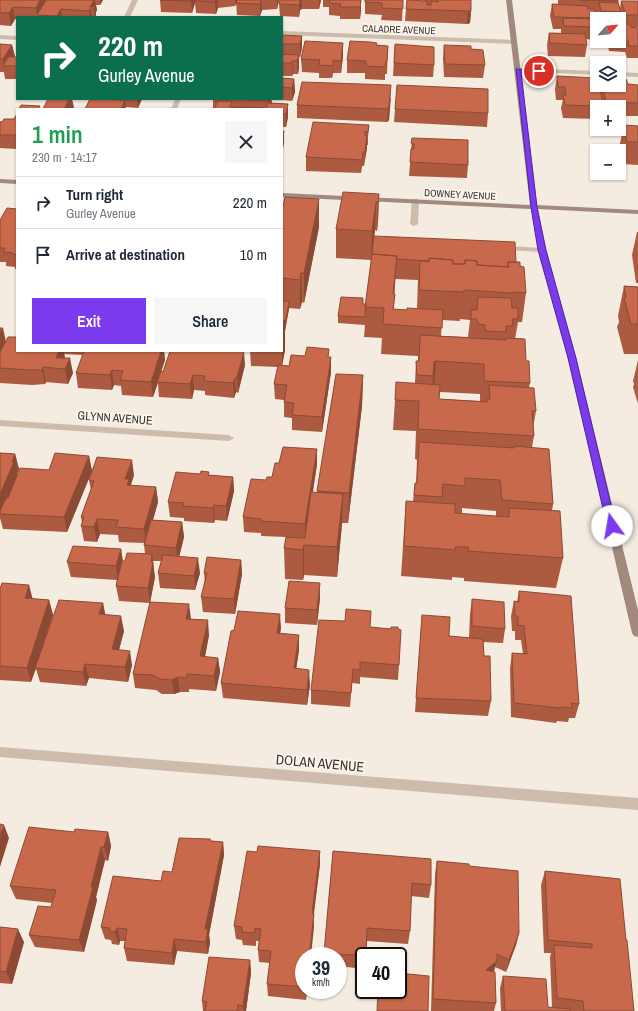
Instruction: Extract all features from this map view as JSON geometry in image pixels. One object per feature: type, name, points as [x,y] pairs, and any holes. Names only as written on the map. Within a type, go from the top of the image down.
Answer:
[{"type":"street","points":[[127,16],[135,0]]},
{"type":"street","points":[[510,0],[534,207],[542,250],[572,358],[638,633]]},
{"type":"street","name":"CALADRE AVENUE","points":[[283,33],[514,42]]},
{"type":"street","points":[[0,37],[16,38]]},
{"type":"street","points":[[518,70],[590,73]]},
{"type":"street","points":[[626,74],[638,75]]},
{"type":"street","points":[[0,181],[16,182]]},
{"type":"street","name":"DOWNEY AVENUE","points":[[283,195],[638,212]]},
{"type":"street","points":[[414,224],[415,201]]},
{"type":"street","points":[[509,248],[542,250]]},
{"type":"street","name":"GLYNN AVENUE","points":[[0,423],[229,438]]},
{"type":"street","name":"DOLAN AVENUE","points":[[0,752],[638,804]]},
{"type":"building","points":[[0,0],[40,0],[36,8],[13,7],[9,13],[0,13]]},
{"type":"building","points":[[46,0],[94,0],[90,7],[95,7],[89,11],[61,9],[57,16],[37,15]]},
{"type":"building","points":[[160,0],[191,0],[191,1]]},
{"type":"building","points":[[195,0],[216,0],[215,2]]},
{"type":"building","points":[[237,0],[261,0],[260,4],[236,3]]},
{"type":"building","points":[[280,0],[300,0],[299,5],[279,4]]},
{"type":"building","points":[[330,0],[361,0],[360,7],[340,7],[341,4],[329,3]]},
{"type":"building","points":[[365,0],[403,0],[403,9],[382,8],[382,3],[365,2]]},
{"type":"building","points":[[407,0],[427,1],[427,5],[431,5],[431,1],[438,2],[438,0],[471,0],[471,11],[406,9]]},
{"type":"building","points":[[580,0],[618,0],[618,1]]},
{"type":"building","points":[[621,1],[638,1],[638,15],[626,15]]},
{"type":"building","points":[[599,2],[618,3],[621,12],[601,11]]},
{"type":"building","points":[[552,4],[588,6],[588,9],[594,9],[595,12],[590,12],[590,18],[554,17]]},
{"type":"building","points":[[563,18],[590,19],[590,27],[564,26]]},
{"type":"building","points":[[626,24],[630,24],[631,27],[638,28],[638,46],[629,46],[628,40],[626,40]]},
{"type":"building","points":[[549,33],[585,34],[587,45],[550,43]]},
{"type":"building","points":[[283,35],[302,36],[300,44],[283,44]]},
{"type":"building","points":[[305,41],[343,43],[341,61],[333,60],[333,66],[319,65],[320,60],[301,59]]},
{"type":"building","points":[[350,41],[370,42],[377,43],[376,45],[388,46],[385,67],[366,66],[366,61],[347,60]]},
{"type":"building","points":[[0,44],[12,45],[3,59],[0,59]]},
{"type":"building","points":[[395,44],[434,47],[434,65],[394,63]]},
{"type":"building","points":[[444,45],[471,46],[471,49],[483,50],[485,65],[445,64]]},
{"type":"building","points":[[283,54],[299,55],[297,61],[292,61],[292,63],[283,63]]},
{"type":"building","points":[[8,57],[16,57],[16,66],[3,66]]},
{"type":"building","points":[[557,76],[590,78],[590,92],[601,92],[602,100],[590,100],[590,106],[565,105],[563,95],[566,95],[565,87],[558,87]]},
{"type":"building","points":[[283,78],[294,79],[292,88],[283,87]]},
{"type":"building","points":[[626,79],[628,84],[638,85],[638,103],[626,103],[626,100],[606,100],[604,92],[626,92]]},
{"type":"building","points":[[302,82],[391,85],[389,106],[388,109],[297,105]]},
{"type":"building","points":[[397,85],[488,89],[488,113],[395,109]]},
{"type":"building","points":[[48,100],[68,100],[64,108],[44,108]]},
{"type":"building","points":[[90,100],[125,100],[121,108],[86,108]]},
{"type":"building","points":[[218,101],[232,101],[230,107],[262,108],[214,108]]},
{"type":"building","points":[[268,103],[288,104],[286,114],[283,113],[283,108],[266,108]]},
{"type":"building","points":[[21,105],[40,106],[39,108],[20,108]]},
{"type":"building","points":[[16,116],[16,135],[0,135],[0,122],[4,119],[14,119]]},
{"type":"building","points":[[313,122],[369,125],[368,132],[365,131],[365,135],[367,135],[365,152],[363,152],[362,160],[306,157]]},
{"type":"building","points":[[626,125],[638,126],[638,142],[627,142]]},
{"type":"building","points":[[412,138],[468,140],[468,165],[410,162],[411,149],[414,149],[414,144],[411,143]]},
{"type":"building","points":[[343,192],[379,194],[378,202],[376,202],[372,231],[336,229]]},
{"type":"building","points":[[285,197],[319,199],[304,273],[301,273],[300,280],[283,278],[283,206]]},
{"type":"building","points":[[7,208],[16,209],[16,255],[3,252],[5,248],[0,248],[0,220]]},
{"type":"building","points":[[374,236],[515,242],[516,262],[508,262],[508,267],[477,265],[477,261],[465,260],[465,264],[453,264],[453,260],[429,258],[429,261],[396,259],[397,256],[372,254]]},
{"type":"building","points":[[372,254],[397,256],[393,309],[407,310],[407,308],[443,310],[442,328],[383,324],[384,308],[365,307]]},
{"type":"building","points":[[429,258],[453,260],[453,264],[465,264],[465,260],[477,261],[477,265],[509,267],[508,262],[520,262],[520,266],[524,267],[526,293],[464,290],[463,292],[419,290],[420,261],[429,262]]},
{"type":"building","points":[[624,286],[638,287],[638,324],[631,324],[624,298],[626,298]]},
{"type":"building","points":[[341,297],[363,298],[363,304],[366,304],[365,317],[338,316]]},
{"type":"building","points":[[478,297],[511,298],[512,308],[518,308],[518,319],[512,319],[513,326],[506,326],[506,332],[485,331],[485,325],[479,324],[476,319],[471,319],[471,310],[477,310]]},
{"type":"building","points":[[283,301],[289,301],[285,324]]},
{"type":"building","points":[[420,335],[506,340],[506,338],[525,339],[526,361],[529,361],[530,383],[484,381],[484,364],[436,361],[434,362],[433,376],[417,375],[416,361],[419,361]]},
{"type":"building","points":[[8,337],[16,337],[16,352],[59,352],[56,358],[70,358],[65,369],[43,367],[42,370],[0,368],[0,352]]},
{"type":"building","points":[[307,347],[329,349],[328,357],[331,357],[322,417],[292,415],[294,403],[284,402],[287,385],[274,384],[278,365],[289,366],[291,355],[305,356]]},
{"type":"building","points":[[84,352],[161,352],[151,382],[120,380],[123,371],[112,370],[110,375],[76,373]]},
{"type":"building","points":[[170,352],[244,352],[237,378],[235,378],[233,383],[204,381],[205,376],[193,375],[190,384],[157,382],[161,371],[163,372]]},
{"type":"building","points":[[336,374],[363,375],[349,493],[317,491]]},
{"type":"building","points":[[396,382],[440,385],[439,399],[487,402],[487,399],[490,399],[489,385],[534,388],[536,411],[532,411],[534,436],[418,429],[419,401],[395,400]]},
{"type":"building","points":[[419,442],[549,449],[553,504],[502,500],[500,480],[465,478],[465,486],[443,484],[442,497],[414,495],[415,483],[417,483]]},
{"type":"building","points":[[283,447],[317,449],[305,524],[261,521],[261,519],[243,517],[251,479],[266,480],[267,477],[272,477],[275,463],[279,463]]},
{"type":"building","points":[[0,453],[15,454],[12,462],[14,462],[0,494]]},
{"type":"building","points":[[55,453],[89,456],[64,517],[0,514],[20,468],[49,470]]},
{"type":"building","points":[[97,457],[132,460],[125,479],[129,479],[127,485],[156,487],[144,529],[116,527],[118,520],[97,519],[94,527],[81,526],[84,517],[81,517],[94,481],[89,480]]},
{"type":"building","points":[[201,471],[209,472],[208,475],[233,477],[226,506],[214,505],[213,508],[183,506],[184,503],[168,502],[176,472],[200,474]]},
{"type":"building","points":[[311,492],[343,494],[337,547],[304,545],[303,550],[284,548],[286,537],[305,538]]},
{"type":"building","points":[[406,501],[455,504],[455,513],[509,517],[509,508],[560,511],[563,558],[468,551],[468,547],[455,547],[455,550],[404,546]]},
{"type":"building","points":[[151,520],[182,522],[176,548],[144,545]]},
{"type":"building","points":[[73,546],[121,549],[116,566],[67,562]]},
{"type":"building","points":[[127,553],[152,554],[151,562],[153,562],[148,588],[116,586],[122,561],[125,561]]},
{"type":"building","points":[[163,555],[198,558],[194,576],[158,573]]},
{"type":"building","points":[[207,557],[241,560],[234,599],[201,597],[207,573],[204,573]]},
{"type":"building","points":[[289,581],[320,583],[317,610],[285,608]]},
{"type":"building","points":[[2,583],[29,585],[25,598],[49,600],[27,668],[0,666],[0,589]]},
{"type":"building","points":[[519,591],[571,596],[579,704],[571,703],[572,708],[514,703],[512,653],[527,654],[524,626],[518,625],[518,616],[515,616],[514,601],[519,602]]},
{"type":"building","points":[[472,599],[504,602],[505,629],[472,626]]},
{"type":"building","points":[[59,600],[103,603],[99,614],[121,616],[112,649],[130,651],[125,667],[85,664],[83,672],[35,668]]},
{"type":"building","points":[[150,602],[189,604],[186,619],[208,620],[200,656],[218,658],[214,676],[187,674],[187,678],[178,677],[172,680],[160,679],[153,675],[133,674]]},
{"type":"building","points":[[346,609],[371,611],[370,627],[391,629],[391,627],[398,627],[398,629],[401,630],[399,665],[360,662],[360,670],[353,669],[351,693],[311,690],[319,620],[345,621]]},
{"type":"building","points":[[238,611],[280,614],[277,633],[299,635],[294,668],[309,670],[307,690],[221,683],[231,631],[234,630]]},
{"type":"building","points":[[422,615],[450,617],[449,636],[483,639],[484,656],[490,656],[491,701],[416,698]]},
{"type":"building","points":[[0,824],[4,825],[0,836]]},
{"type":"building","points":[[29,827],[74,832],[75,829],[108,832],[104,847],[101,847],[91,887],[93,887],[79,940],[29,935],[38,906],[51,907],[56,890],[10,886]]},
{"type":"building","points":[[179,838],[210,839],[211,841],[223,842],[205,929],[208,929],[206,942],[174,939],[172,953],[124,948],[127,929],[117,928],[115,932],[109,931],[110,928],[101,927],[113,876],[161,881],[163,871],[172,872]]},
{"type":"building","points":[[258,846],[320,851],[312,913],[314,914],[310,947],[295,947],[295,986],[267,984],[271,951],[258,950],[261,929],[255,928],[255,933],[242,932],[242,927],[234,926],[247,851],[257,852]]},
{"type":"building","points":[[333,851],[431,859],[431,885],[412,883],[410,931],[367,928],[366,947],[355,947],[355,955],[347,955],[347,947],[325,947]]},
{"type":"building","points":[[437,861],[518,871],[519,933],[509,960],[497,954],[497,961],[486,970],[495,972],[496,1003],[433,999]]},
{"type":"building","points":[[545,871],[620,879],[634,1011],[584,1011],[583,1001],[557,998],[554,945],[592,948],[592,944],[548,940]]},
{"type":"building","points":[[0,927],[18,929],[6,972],[0,971]]},
{"type":"building","points":[[209,957],[250,960],[243,1006],[238,1005],[237,1011],[205,1011],[207,1002],[202,1001]]},
{"type":"building","points":[[407,974],[429,976],[428,1011],[377,1011],[378,999],[407,999]]},
{"type":"building","points":[[503,976],[546,979],[548,1007],[570,1009],[570,1011],[505,1011]]},
{"type":"route","points":[[539,71],[518,70],[534,207],[542,250],[572,358],[612,526]]}]
